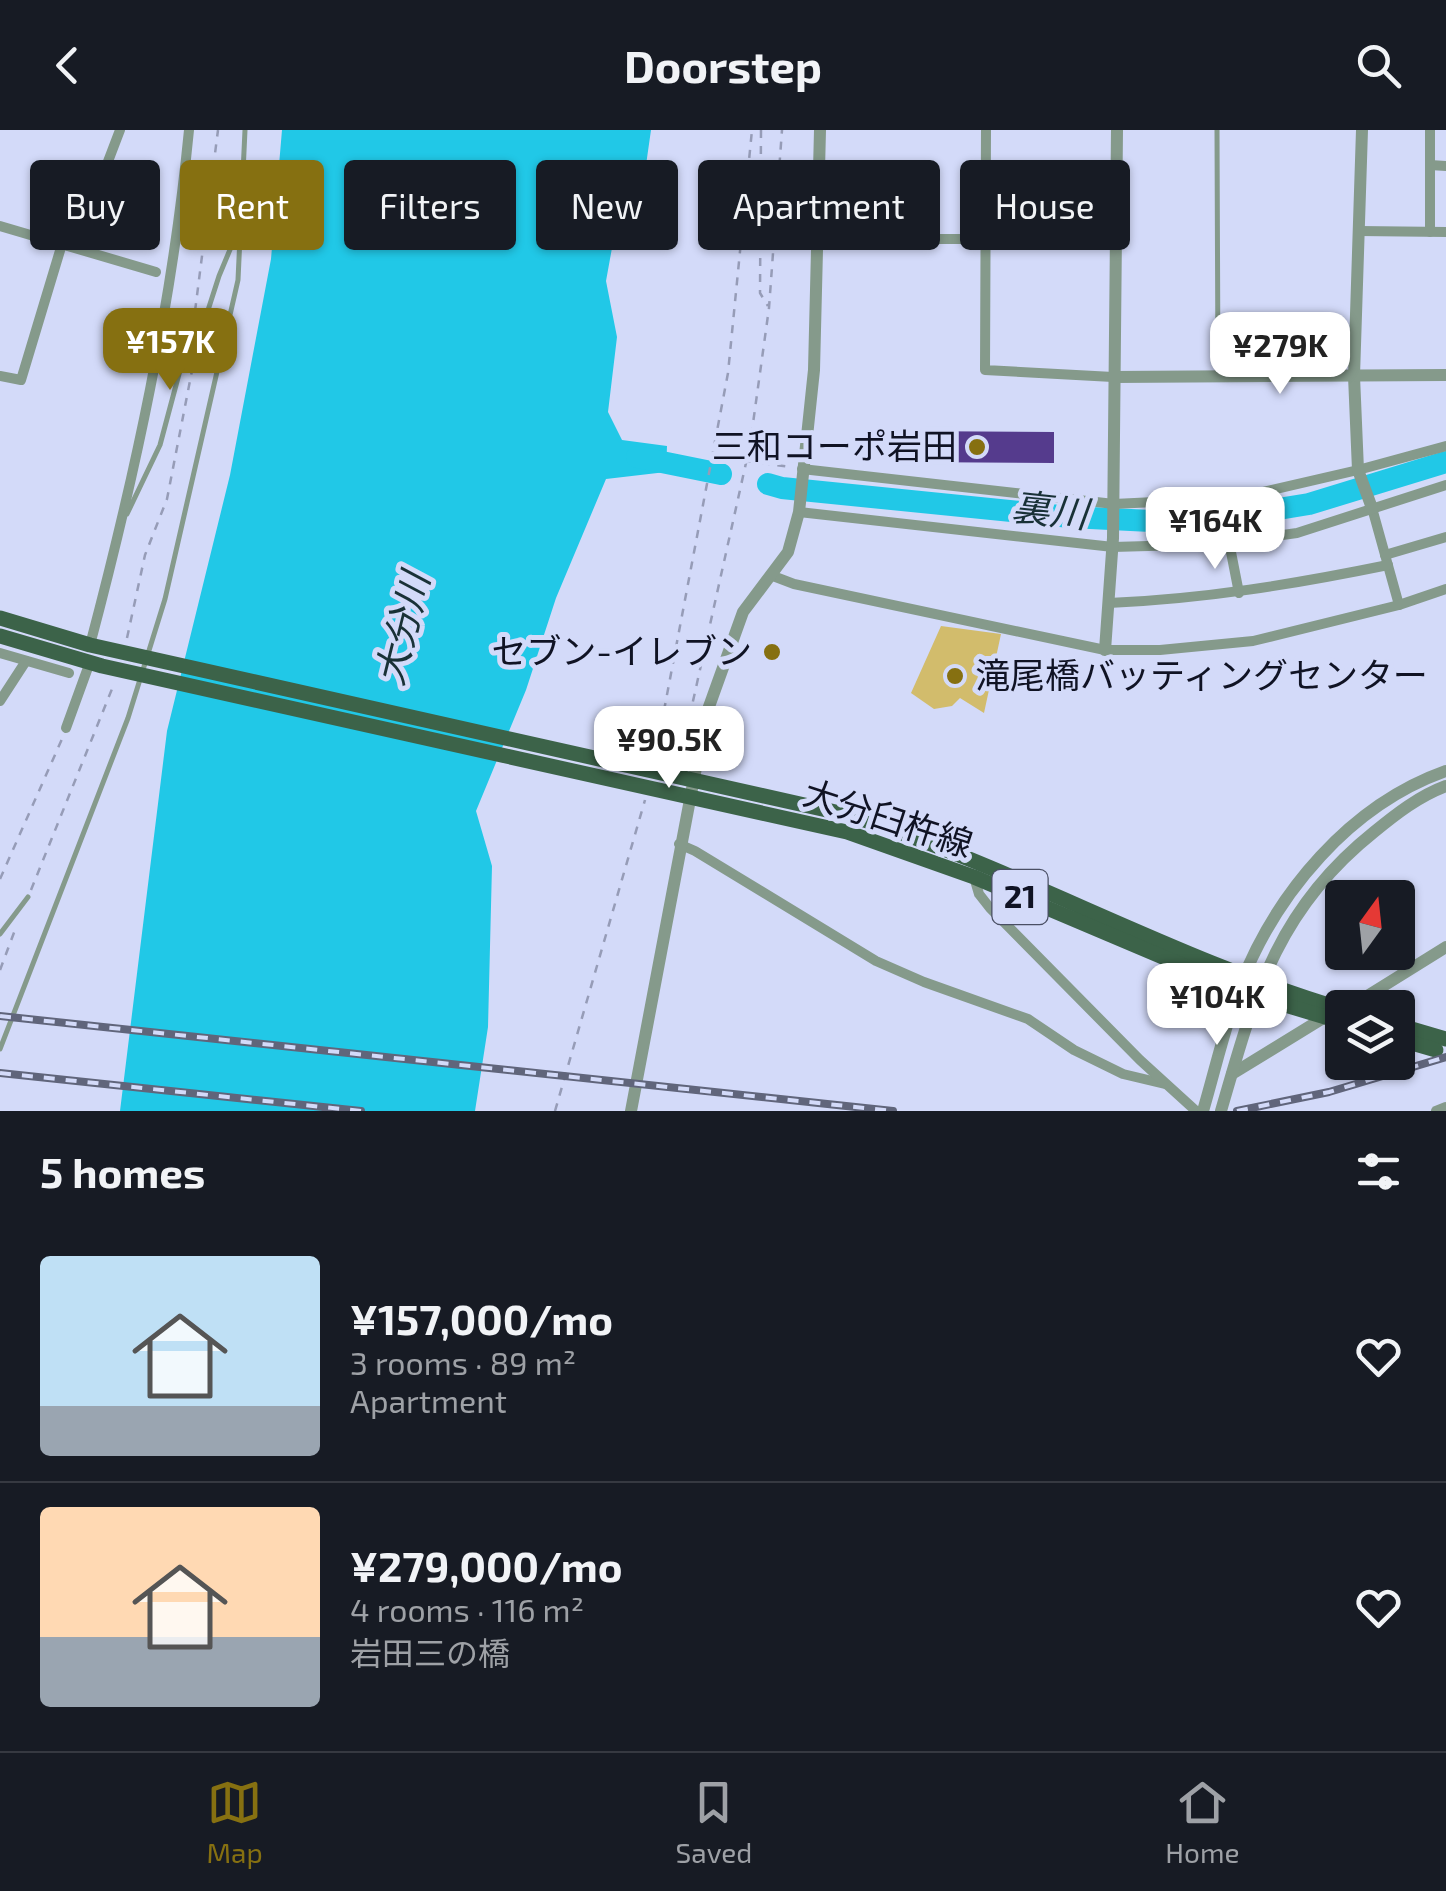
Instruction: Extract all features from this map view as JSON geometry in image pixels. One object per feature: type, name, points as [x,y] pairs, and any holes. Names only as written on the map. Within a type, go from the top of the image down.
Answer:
[{"type":"main road","name":"21","points":[[0,618],[99,647],[694,779]]},
{"type":"main road","name":"21","points":[[0,636],[96,664],[689,797]]},
{"type":"main road","name":"大分臼杵線","points":[[694,779],[886,827],[1250,986],[1325,1003]]},
{"type":"main road","name":"大分臼杵線","points":[[689,797],[848,832],[974,877],[1325,1017]]},
{"type":"main road","points":[[1415,1033],[1441,1044]]},
{"type":"main road","points":[[1415,1041],[1441,1044]]},
{"type":"street","points":[[109,160],[120,130]]},
{"type":"street","points":[[99,647],[173,277],[189,130]]},
{"type":"street","points":[[819,160],[820,130]]},
{"type":"street","points":[[986,130],[986,160]]},
{"type":"street","points":[[1105,650],[1114,508],[1117,130]]},
{"type":"street","points":[[1362,130],[1354,376],[1359,473],[1400,605]]},
{"type":"street","points":[[1430,130],[1430,232]]},
{"type":"street","points":[[1430,165],[1446,166]]},
{"type":"street","points":[[0,226],[30,235]]},
{"type":"street","points":[[1358,231],[1446,232]]},
{"type":"street","points":[[1,379],[21,380],[64,250]]},
{"type":"street","points":[[83,250],[156,272]]},
{"type":"street","points":[[630,1111],[706,716],[743,612],[788,552],[800,512],[814,370],[816,250]]},
{"type":"street","points":[[985,250],[984,370],[1113,377],[1446,374]]},
{"type":"street","points":[[802,472],[1114,508],[1237,498],[1359,473],[1446,446]]},
{"type":"street","points":[[800,512],[1113,542],[1229,542],[1297,533],[1370,503],[1446,485]]},
{"type":"street","points":[[1109,603],[1240,593],[1387,560],[1446,537]]},
{"type":"street","points":[[1229,542],[1240,593]]},
{"type":"street","points":[[773,576],[794,584],[1105,650],[1160,650],[1253,641],[1400,605],[1446,589]]},
{"type":"street","points":[[0,653],[69,674]]},
{"type":"street","points":[[0,701],[26,661]]},
{"type":"street","points":[[66,728],[96,664]]},
{"type":"street","points":[[1221,1111],[1266,932],[1297,884],[1362,818],[1398,792],[1446,771]]},
{"type":"street","points":[[974,877],[979,894],[990,908],[1166,1084],[1199,1111],[1250,986],[1318,885],[1387,821],[1446,786]]},
{"type":"street","points":[[679,844],[876,961],[1028,1019],[1074,1050],[1123,1074],[1166,1084]]},
{"type":"street","points":[[1375,990],[1446,947]]},
{"type":"street","points":[[1232,1074],[1325,1017]]},
{"type":"street","points":[[1436,1111],[1446,1108]]},
{"type":"lane","points":[[244,160],[245,130]]},
{"type":"lane","points":[[1218,130],[1218,376]]},
{"type":"lane","points":[[122,526],[160,444],[182,359],[200,335],[230,250]]},
{"type":"lane","points":[[0,1049],[128,718],[157,626],[238,280],[240,250]]},
{"type":"lane","points":[[156,272],[173,277]]},
{"type":"lane","points":[[0,934],[28,897]]},
{"type":"path","points":[[126,644],[145,554],[167,499],[196,359],[192,344],[218,130]]},
{"type":"path","points":[[707,483],[728,373],[752,130]]},
{"type":"path","points":[[761,130],[760,292],[769,308]]},
{"type":"path","points":[[672,774],[746,463],[769,308],[782,130]]},
{"type":"path","points":[[712,456],[802,472]]},
{"type":"path","points":[[0,970],[116,678]]},
{"type":"path","points":[[0,879],[66,728]]},
{"type":"shaded area","name":"滝尾橋バッティングセンター","points":[[941,626],[1001,634],[984,713],[960,698],[952,706],[934,709],[911,693]]},
{"type":"water","name":"大分川","points":[[282,130],[651,130],[647,160],[536,160],[536,250],[612,250],[606,281],[617,337],[608,412],[622,440],[667,446],[666,472],[606,479],[556,598],[526,690],[476,811],[492,866],[488,1027],[475,1111],[120,1111],[167,731],[230,475],[272,250],[324,250],[324,160],[279,160]]},
{"type":"building","name":"三和コーポ岩田","points":[[901,431],[1054,432],[1054,463],[901,462]]},
{"type":"waterway","name":"裏川","points":[[637,457],[721,474]]},
{"type":"waterway","name":"裏川","points":[[768,484],[1070,517],[1151,521],[1223,518],[1309,504],[1446,462]]},
{"type":"railway","points":[[0,1016],[893,1111]]},
{"type":"railway","points":[[1237,1111],[1329,1092],[1446,1057]]},
{"type":"railway","points":[[0,1073],[361,1111]]},
{"type":"place","name":"三和コーポ岩田","points":[[977,447]]},
{"type":"place","name":"セブン-イレブン","points":[[772,652]]},
{"type":"place","name":"滝尾橋バッティングセンター","points":[[955,676]]}]
